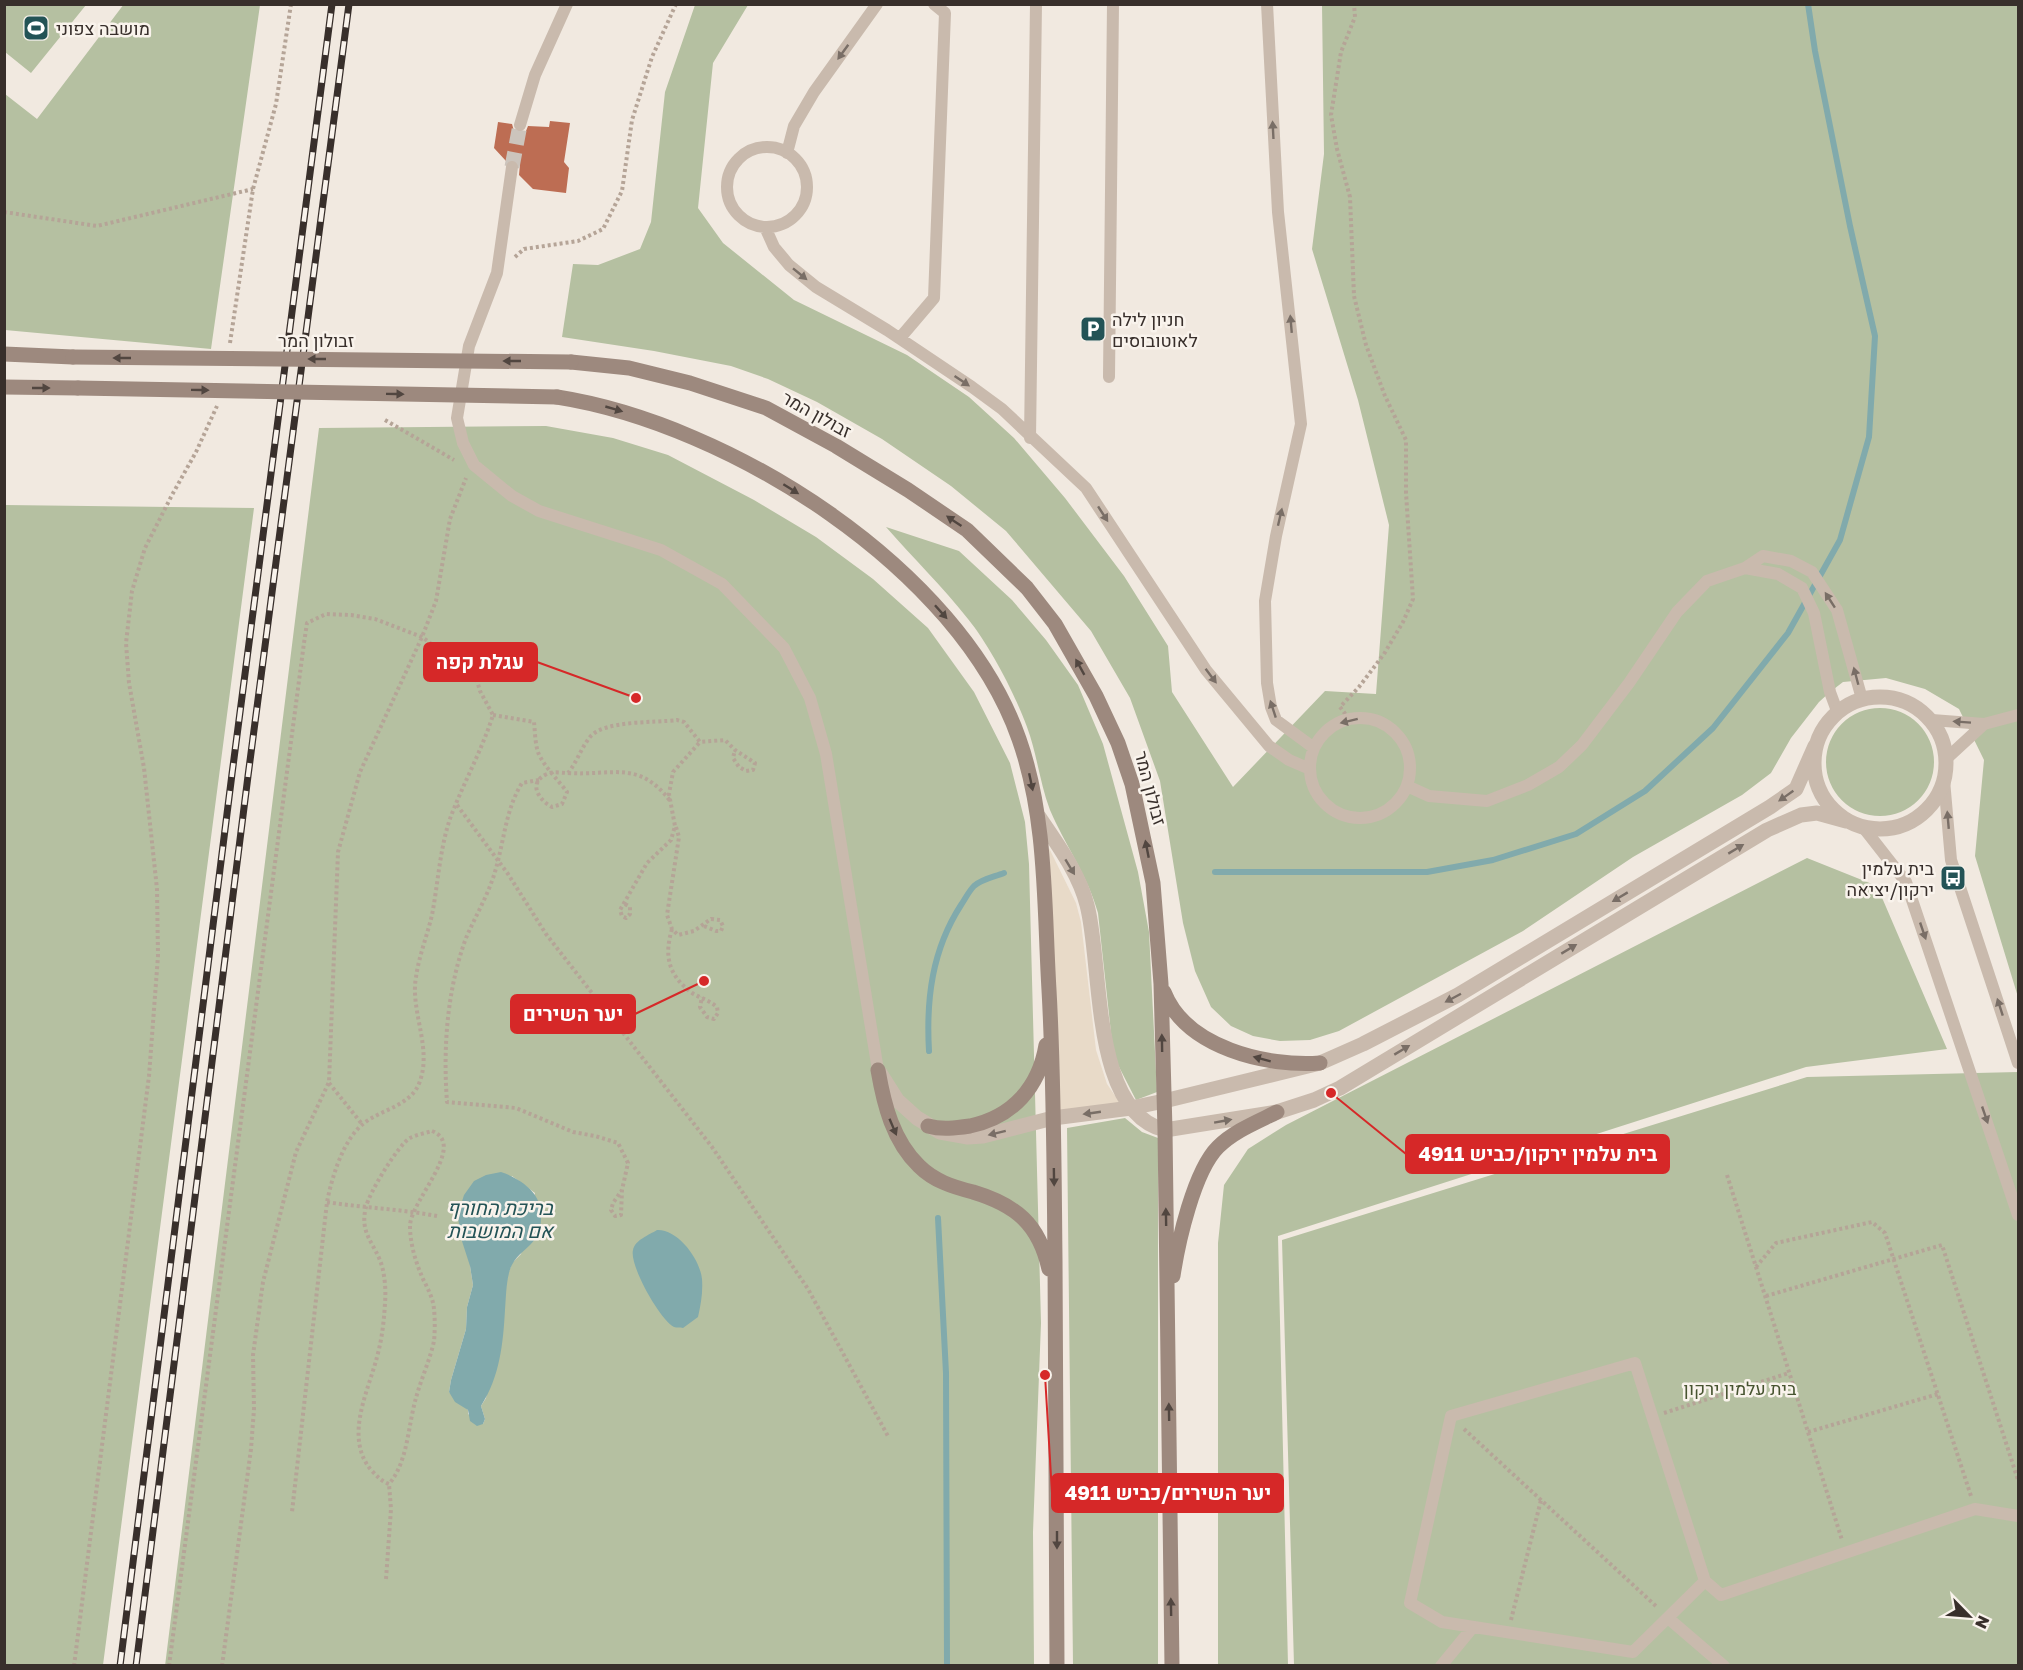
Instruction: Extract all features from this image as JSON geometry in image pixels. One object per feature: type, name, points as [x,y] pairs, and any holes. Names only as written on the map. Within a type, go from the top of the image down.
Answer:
[{"type":"main road","name":"זבולון המר","points":[[4,354],[73,357],[571,362],[629,368],[690,383],[766,408],[836,446],[957,523],[1027,588],[1055,624],[1096,696],[1122,753],[1132,784],[1154,883],[1161,984],[1167,1318]]},
{"type":"main road","points":[[4,387],[556,397],[592,402],[650,419],[703,441],[765,473],[818,506],[858,535],[922,591],[951,623],[993,682],[1019,737],[1039,817],[1053,1118],[1057,1665]]},
{"type":"main road","points":[[1161,984],[1168,1003],[1179,1017],[1202,1036],[1223,1047],[1275,1063],[1296,1065],[1320,1063]]},
{"type":"main road","points":[[928,1126],[938,1129],[983,1123],[1014,1107],[1025,1096],[1040,1068],[1050,1018]]},
{"type":"main road","points":[[878,1070],[888,1114],[900,1143],[921,1168],[935,1178],[1004,1204],[1025,1219],[1043,1248],[1055,1301]]},
{"type":"main road","points":[[1172,1665],[1167,1318],[1175,1266],[1196,1183],[1206,1161],[1218,1146],[1236,1132],[1277,1112]]},
{"type":"street","points":[[878,1070],[897,1100],[928,1126],[954,1136],[983,1136],[1053,1118],[1131,1108],[1164,1101],[1320,1063],[1363,1044],[1458,995],[1770,807],[1796,789],[1823,727],[1837,711],[1856,700],[1876,696],[1897,698],[1916,706],[1932,720],[1940,732],[1946,759],[1944,780],[1936,799],[1922,815],[1904,825],[1883,830],[1863,827],[1817,813],[1801,815],[1767,830],[1340,1088],[1314,1100],[1277,1112],[1165,1130],[1148,1124],[1131,1108],[1118,1086],[1106,1046],[1087,903],[1077,878],[1039,817]]},
{"type":"street","points":[[1815,746],[1813,763],[1815,781],[1822,796],[1846,821]]},
{"type":"lane","points":[[520,125],[535,75],[567,4]]},
{"type":"lane","points":[[787,153],[794,126],[814,92],[877,4]]},
{"type":"lane","points":[[900,339],[934,298],[945,13],[934,4]]},
{"type":"lane","points":[[1030,438],[1036,4]]},
{"type":"lane","points":[[1109,377],[1113,4]]},
{"type":"lane","points":[[1267,4],[1278,212],[1301,424],[1276,536],[1265,601],[1267,683],[1276,720],[1314,748]]},
{"type":"lane","points":[[764,147],[776,148],[787,153],[797,161],[804,172],[807,185],[805,198],[799,210],[790,220],[778,226],[753,225],[742,219],[734,211],[727,188],[728,176],[737,160],[752,150],[764,147]]},
{"type":"lane","points":[[512,167],[497,273],[469,346],[457,418],[472,467],[512,496],[539,511],[661,550],[722,584],[784,648],[810,698],[826,754],[878,1070]]},
{"type":"lane","points":[[765,227],[774,247],[789,265],[816,287],[900,339],[1002,410],[1086,488],[1206,670],[1269,746],[1289,760],[1310,769]]},
{"type":"lane","points":[[1407,786],[1429,796],[1487,801],[1527,785],[1559,767],[1582,745],[1629,683],[1677,612],[1707,581],[1745,568],[1763,556],[1791,561],[1812,572],[1837,610],[1862,699]]},
{"type":"lane","points":[[1745,568],[1778,574],[1802,588],[1814,613],[1830,692],[1837,711]]},
{"type":"lane","points":[[1932,720],[1983,724],[2019,714]]},
{"type":"lane","points":[[1349,719],[1372,719],[1393,729],[1409,755],[1410,770],[1407,786],[1400,799],[1388,810],[1375,816],[1359,818],[1344,816],[1320,798],[1313,784],[1310,769],[1314,748],[1323,735],[1335,725],[1349,719]]},
{"type":"lane","points":[[1946,759],[1983,724]]},
{"type":"lane","points":[[1944,780],[1951,860],[2019,1063]]},
{"type":"lane","points":[[1863,827],[1906,882],[2019,1215]]},
{"type":"lane","points":[[1633,1652],[1442,1622],[1410,1603],[1450,1416],[1635,1363],[1705,1581],[1721,1595],[1975,1509],[2019,1516]]},
{"type":"lane","points":[[1630,1665],[1633,1652],[1705,1581]]},
{"type":"lane","points":[[1668,1618],[1724,1665]]},
{"type":"lane","points":[[1441,1665],[1473,1627]]},
{"type":"path","points":[[230,344],[253,189],[276,104],[291,4]]},
{"type":"path","points":[[497,273],[524,249],[578,241],[603,229],[622,191],[632,120],[652,57],[676,4]]},
{"type":"path","points":[[1349,719],[1340,707],[1359,687],[1383,654],[1403,622],[1413,599],[1406,493],[1406,440],[1385,396],[1366,345],[1354,296],[1350,197],[1337,149],[1331,115],[1341,51],[1355,17],[1354,4]]},
{"type":"path","points":[[4,212],[97,226],[253,189]]},
{"type":"path","points":[[74,1665],[149,1076],[158,956],[157,889],[144,768],[129,683],[126,643],[132,591],[145,548],[196,452],[219,399]]},
{"type":"path","points":[[222,1665],[251,1449],[254,1409],[253,1355],[262,1282],[296,1152],[329,1082],[338,852],[360,772],[422,637],[436,601],[450,519],[472,467],[385,420]]},
{"type":"path","points":[[170,1665],[304,643],[308,623],[326,615],[351,615],[375,619],[422,637],[476,678],[492,715],[482,747],[456,804],[447,832],[432,916],[415,980],[414,1001],[423,1051],[420,1081],[414,1092],[396,1106],[362,1124],[351,1137],[331,1182],[292,1512]]},
{"type":"path","points":[[492,715],[534,722],[538,752],[567,792],[562,804],[552,807],[541,802],[536,790],[539,780]]},
{"type":"path","points":[[568,773],[592,735],[601,728],[626,723],[677,720],[684,722],[700,742]]},
{"type":"path","points":[[704,926],[716,932],[723,926],[720,920],[711,919],[694,931],[678,935],[672,929],[667,915],[679,837],[669,794],[673,772],[700,742],[725,740],[735,750],[755,763],[753,770],[746,771],[739,767],[733,758],[735,750]]},
{"type":"path","points":[[622,1190],[611,1210],[615,1216],[621,1215],[622,1190],[628,1163],[618,1143],[573,1132],[516,1108],[447,1102],[445,1059],[449,1006],[466,940],[489,887],[498,861],[513,798],[522,783],[539,780],[553,773],[623,772],[650,781],[660,787],[671,803]]},
{"type":"path","points":[[456,804],[498,861],[546,934],[712,1147],[808,1288],[889,1438]]},
{"type":"path","points":[[625,904],[646,863],[671,840],[675,826]]},
{"type":"path","points":[[672,929],[667,945],[668,962],[693,994],[702,997],[717,1007],[718,1013],[714,1019],[706,1017],[700,1007],[702,997]]},
{"type":"path","points":[[329,1082],[362,1124]]},
{"type":"path","points":[[386,1579],[391,1509],[389,1484],[398,1471],[416,1396],[435,1333],[432,1299],[418,1267],[410,1224],[413,1211],[444,1153],[443,1139],[432,1131],[410,1138],[401,1146],[372,1191],[365,1208],[364,1230],[382,1266],[385,1294],[379,1349],[361,1407],[359,1444],[367,1464],[380,1480],[389,1484]]},
{"type":"path","points":[[1727,1175],[1846,1554]]},
{"type":"path","points":[[327,1202],[365,1208],[413,1211],[437,1216]]},
{"type":"path","points":[[1756,1268],[1776,1243],[1872,1222],[1885,1233],[1975,1509]]},
{"type":"path","points":[[1766,1296],[1942,1245],[2019,1480]]},
{"type":"path","points":[[1652,1417],[1789,1373]]},
{"type":"path","points":[[1808,1432],[1938,1394]]},
{"type":"path","points":[[1450,1416],[1668,1618]]},
{"type":"path","points":[[1508,1632],[1541,1500]]},
{"type":"green space","points":[[124,4],[260,5],[211,349],[5,330],[5,94],[37,119]]},
{"type":"green space","name":"מושבה צפוני","points":[[4,5],[86,5],[31,73],[5,52]]},
{"type":"green space","points":[[695,5],[748,5],[713,63],[698,208],[723,243],[794,300],[907,355],[969,397],[1014,438],[1065,498],[1124,576],[1168,646],[1172,692],[1233,787],[1325,691],[1376,694],[1389,525],[1358,400],[1312,249],[1324,154],[1322,5],[2018,5],[2018,997],[1975,856],[1984,760],[1959,709],[1925,689],[1886,678],[1843,682],[1830,692],[1819,702],[1791,738],[1771,773],[1742,795],[1633,857],[1523,931],[1339,1031],[1310,1040],[1280,1041],[1253,1036],[1231,1026],[1211,1007],[1195,971],[1183,923],[1160,781],[1130,698],[1091,631],[1006,531],[951,486],[882,439],[817,402],[768,379],[731,366],[562,337],[573,264],[598,265],[640,249],[651,222],[665,92]]},
{"type":"green space","points":[[546,426],[613,438],[668,455],[754,500],[816,537],[873,579],[928,628],[974,692],[1010,763],[1025,822],[1029,864],[1041,1323],[1033,1532],[1034,1665],[165,1666],[319,428]],"holes":[[[512,1176],[535,1193],[521,1254],[512,1263],[508,1274],[486,1398],[481,1406],[485,1419],[483,1424],[468,1414],[468,1410],[449,1392],[466,1329],[467,1307],[473,1285],[470,1266]]]},
{"type":"green space","points":[[5,505],[254,508],[103,1665],[5,1665]]},
{"type":"green space","points":[[886,527],[959,551],[1012,600],[1046,640],[1078,685],[1103,744],[1138,872],[1149,932],[1157,1092],[1136,1100],[1117,1063],[1112,1042],[1098,913],[1094,899],[1050,810],[1030,737],[1009,685],[968,619]]},
{"type":"green space","points":[[1880,708],[1901,712],[1918,724],[1930,741],[1934,762],[1930,783],[1918,800],[1901,812],[1880,816],[1859,812],[1842,800],[1830,783],[1826,762],[1830,741],[1842,724],[1859,712]]},
{"type":"green space","points":[[1807,858],[1877,886],[1947,1049],[1806,1067],[1278,1236],[1288,1665],[1218,1665],[1218,1243],[1224,1185],[1248,1149],[1286,1125]]},
{"type":"green space","name":"בית עלמין ירקון","points":[[2018,1072],[2018,1665],[1294,1665],[1282,1240],[1807,1077]]},
{"type":"green space","points":[[1125,1118],[1142,1132],[1158,1138],[1158,1665],[1073,1665],[1067,1128]]},
{"type":"shaded area","points":[[1049,848],[1076,903],[1081,922],[1096,1050],[1107,1084],[1120,1103],[1060,1111]]},
{"type":"water","name":"בריכת החורף אם המושבות","points":[[501,1172],[519,1181],[535,1195],[540,1207],[541,1221],[535,1239],[518,1257],[509,1273],[499,1360],[492,1383],[481,1406],[485,1419],[483,1424],[477,1426],[470,1421],[468,1410],[455,1402],[449,1392],[466,1329],[467,1307],[473,1285],[470,1266],[460,1235],[458,1214],[464,1195],[474,1181],[486,1175]]},
{"type":"water","points":[[657,1230],[673,1234],[680,1240],[692,1254],[700,1271],[702,1289],[698,1317],[683,1328],[674,1327],[661,1314],[641,1279],[633,1257],[636,1243]]},
{"type":"building","points":[[550,121],[570,123],[564,162],[569,168],[566,193],[533,189],[519,175],[518,161],[513,159],[506,161],[494,148],[498,122],[512,124],[514,131],[521,133],[526,131],[528,126],[549,127]]},
{"type":"waterway","points":[[1215,872],[1427,872],[1493,860],[1576,834],[1645,791],[1713,728],[1788,633],[1840,540],[1869,437],[1875,336],[1850,226],[1815,51],[1808,4]]},
{"type":"waterway","points":[[929,1051],[930,994],[943,939],[972,888],[1004,873]]},
{"type":"waterway","points":[[938,1218],[946,1373],[947,1666]]},
{"type":"tunnel","points":[[512,167],[520,125]]},
{"type":"railway","points":[[120,1666],[332,4]]},
{"type":"railway","points":[[136,1666],[248,776],[349,4]]},
{"type":"place","name":"מושבה צפוני","points":[[36,28]]},
{"type":"place","name":"חניון לילה לאוטובוסים","points":[[1093,329]]},
{"type":"place","name":"עגלת קפה","points":[[636,698]]},
{"type":"place","name":"בית עלמין ירקון/יציאה","points":[[1953,878]]},
{"type":"place","name":"יער השירים","points":[[704,981]]},
{"type":"place","name":"בית עלמין ירקון/כביש 4911","points":[[1331,1093]]},
{"type":"place","name":"יער השירים/כביש 4911","points":[[1045,1375]]}]
